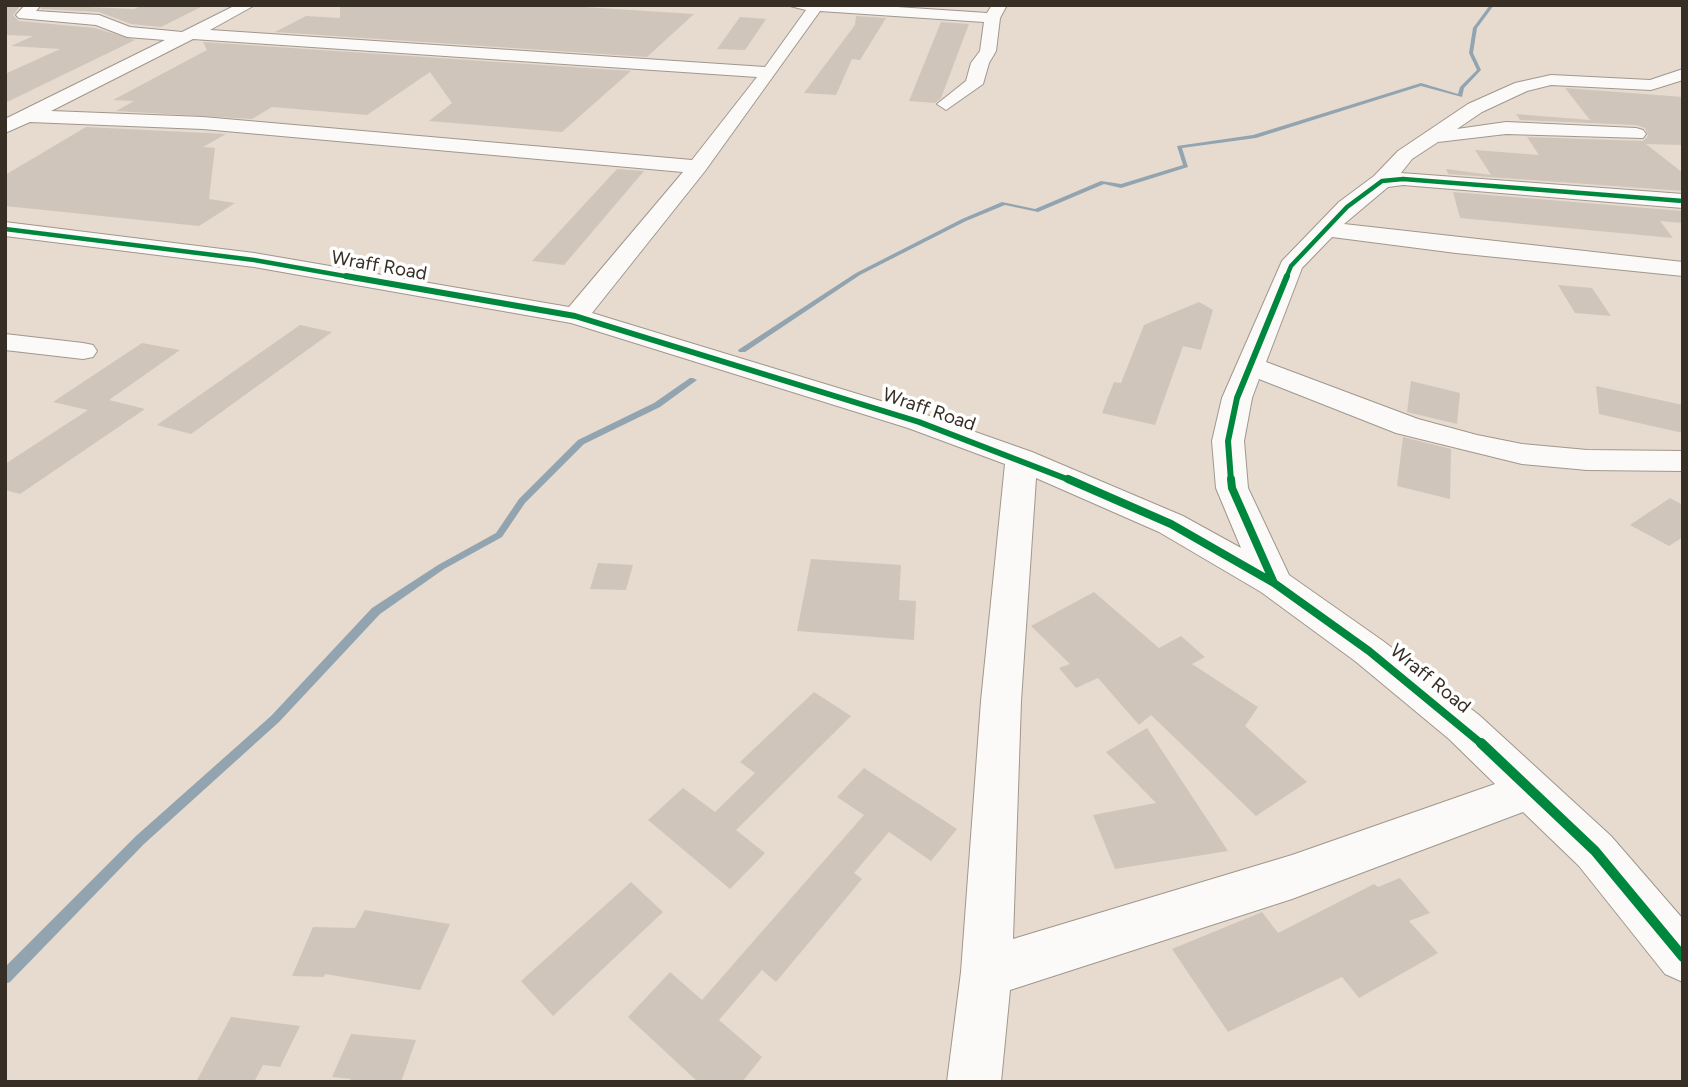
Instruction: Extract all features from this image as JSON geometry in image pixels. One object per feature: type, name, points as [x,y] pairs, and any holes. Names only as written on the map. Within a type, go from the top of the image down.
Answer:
[{"type":"street","points":[[34,5],[24,15],[99,20],[127,32],[770,73]]},
{"type":"street","points":[[5,127],[248,5]]},
{"type":"street","points":[[793,5],[996,11],[988,51],[980,63],[974,84],[946,104]]},
{"type":"street","points":[[575,316],[698,167],[770,73],[816,6]]},
{"type":"street","points":[[1274,583],[1232,488],[1228,441],[1237,398],[1290,266],[1347,207],[1382,181],[1405,155],[1475,108],[1534,83],[1551,80],[1651,85],[1683,74]]},
{"type":"street","points":[[28,116],[203,123],[698,167]]},
{"type":"street","points":[[1432,139],[1506,128],[1636,134]]},
{"type":"street","points":[[1382,181],[1403,179],[1683,201]]},
{"type":"street","name":"Wraff Road","points":[[5,229],[254,260],[575,316],[919,422],[1021,459],[1171,524],[1274,583],[1369,651],[1464,727],[1595,851],[1677,944]]},
{"type":"street","points":[[1328,229],[1456,247],[1683,269]]},
{"type":"street","points":[[5,342],[83,351]]},
{"type":"street","points":[[1250,366],[1407,426],[1475,444],[1522,454],[1587,460],[1683,461]]},
{"type":"street","points":[[974,1082],[986,972],[1001,701],[1021,459]]},
{"type":"street","points":[[986,972],[1292,877],[1530,790]]},
{"type":"building","points":[[5,5],[21,5],[13,15],[19,21],[95,28],[135,40],[5,103],[5,74],[60,49],[11,46],[33,36],[5,35]]},
{"type":"building","points":[[43,5],[134,9],[143,5],[205,5],[161,27],[131,24],[99,12],[41,9]]},
{"type":"building","points":[[340,5],[552,5],[694,14],[647,57],[275,32],[306,16],[340,18]]},
{"type":"building","points":[[856,16],[886,18],[860,60],[852,59],[836,95],[804,93],[855,25]]},
{"type":"building","points":[[740,17],[766,19],[745,50],[717,49]]},
{"type":"building","points":[[941,22],[969,24],[941,98],[935,103],[909,101]]},
{"type":"building","points":[[203,42],[631,71],[562,132],[429,121],[452,103],[430,72],[367,115],[272,107],[252,119],[116,111],[134,101],[113,100],[207,50]]},
{"type":"building","points":[[1565,88],[1683,97],[1683,145],[1646,144],[1683,173],[1683,191],[1448,174],[1446,169],[1491,175],[1475,150],[1539,155],[1527,137],[1643,141],[1648,136],[1645,128],[1636,125],[1520,120],[1516,114],[1590,120]]},
{"type":"building","points":[[86,127],[226,134],[203,147],[215,148],[209,199],[235,203],[199,226],[5,206],[5,175]]},
{"type":"building","points":[[617,169],[644,171],[564,265],[532,261]]},
{"type":"building","points":[[1453,192],[1683,211],[1683,223],[1660,221],[1673,238],[1460,218]]},
{"type":"building","points":[[1558,285],[1592,288],[1611,316],[1575,313]]},
{"type":"building","points":[[1199,302],[1213,310],[1201,350],[1183,346],[1155,425],[1102,413],[1114,382],[1121,383],[1144,325]]},
{"type":"building","points":[[300,325],[332,332],[191,434],[157,425]]},
{"type":"building","points":[[142,343],[180,350],[109,400],[145,409],[20,494],[5,490],[5,464],[88,410],[53,402]]},
{"type":"building","points":[[1411,381],[1460,393],[1457,424],[1407,412]]},
{"type":"building","points":[[1596,386],[1683,405],[1683,433],[1599,414]]},
{"type":"building","points":[[1403,437],[1451,449],[1450,499],[1397,486]]},
{"type":"building","points":[[1670,498],[1683,505],[1683,537],[1669,546],[1630,525]]},
{"type":"building","points":[[811,559],[901,565],[899,600],[916,601],[914,640],[797,631]]},
{"type":"building","points":[[598,563],[633,565],[626,590],[590,589]]},
{"type":"building","points":[[1094,592],[1159,648],[1181,636],[1205,657],[1192,664],[1258,707],[1245,726],[1307,782],[1256,816],[1151,715],[1139,725],[1098,678],[1076,688],[1059,668],[1070,664],[1031,626]]},
{"type":"building","points":[[814,692],[851,716],[736,830],[765,853],[730,889],[648,820],[683,788],[715,812],[755,773],[740,762]]},
{"type":"building","points":[[1147,728],[1228,851],[1115,869],[1093,815],[1156,803],[1106,752]]},
{"type":"building","points":[[864,768],[957,829],[931,861],[889,832],[854,873],[862,879],[776,982],[762,970],[719,1020],[762,1057],[742,1082],[698,1082],[628,1017],[670,972],[702,1000],[864,815],[837,797]]},
{"type":"building","points":[[1400,878],[1430,913],[1409,921],[1438,953],[1359,998],[1342,977],[1228,1032],[1172,949],[1262,912],[1278,933],[1374,884],[1378,887]]},
{"type":"building","points":[[631,882],[663,912],[553,1016],[521,981]]},
{"type":"building","points":[[365,910],[450,924],[420,990],[325,974],[324,977],[292,976],[313,927],[355,928]]},
{"type":"building","points":[[231,1017],[300,1026],[280,1067],[263,1065],[254,1082],[196,1082]]},
{"type":"building","points":[[351,1034],[416,1040],[401,1082],[349,1082],[351,1079],[332,1077]]},
{"type":"waterway","points":[[742,350],[858,274],[964,220],[1004,203],[1036,211],[1103,182],[1121,186],[1186,166],[1179,147],[1254,137],[1421,84],[1460,96],[1462,88],[1479,70],[1471,53],[1475,28],[1492,5]]},
{"type":"waterway","points":[[5,977],[140,840],[275,719],[376,611],[441,567],[499,535],[522,501],[581,442],[657,405],[693,380]]},
{"type":"cycle path","points":[[1274,583],[1232,488],[1228,441],[1237,398],[1291,266],[1347,207],[1382,181],[1403,179],[1683,201]]},
{"type":"cycle path","points":[[5,229],[254,260],[575,316],[919,422],[1021,459],[1171,524],[1274,583],[1369,651],[1464,727],[1595,851],[1683,957]]}]
